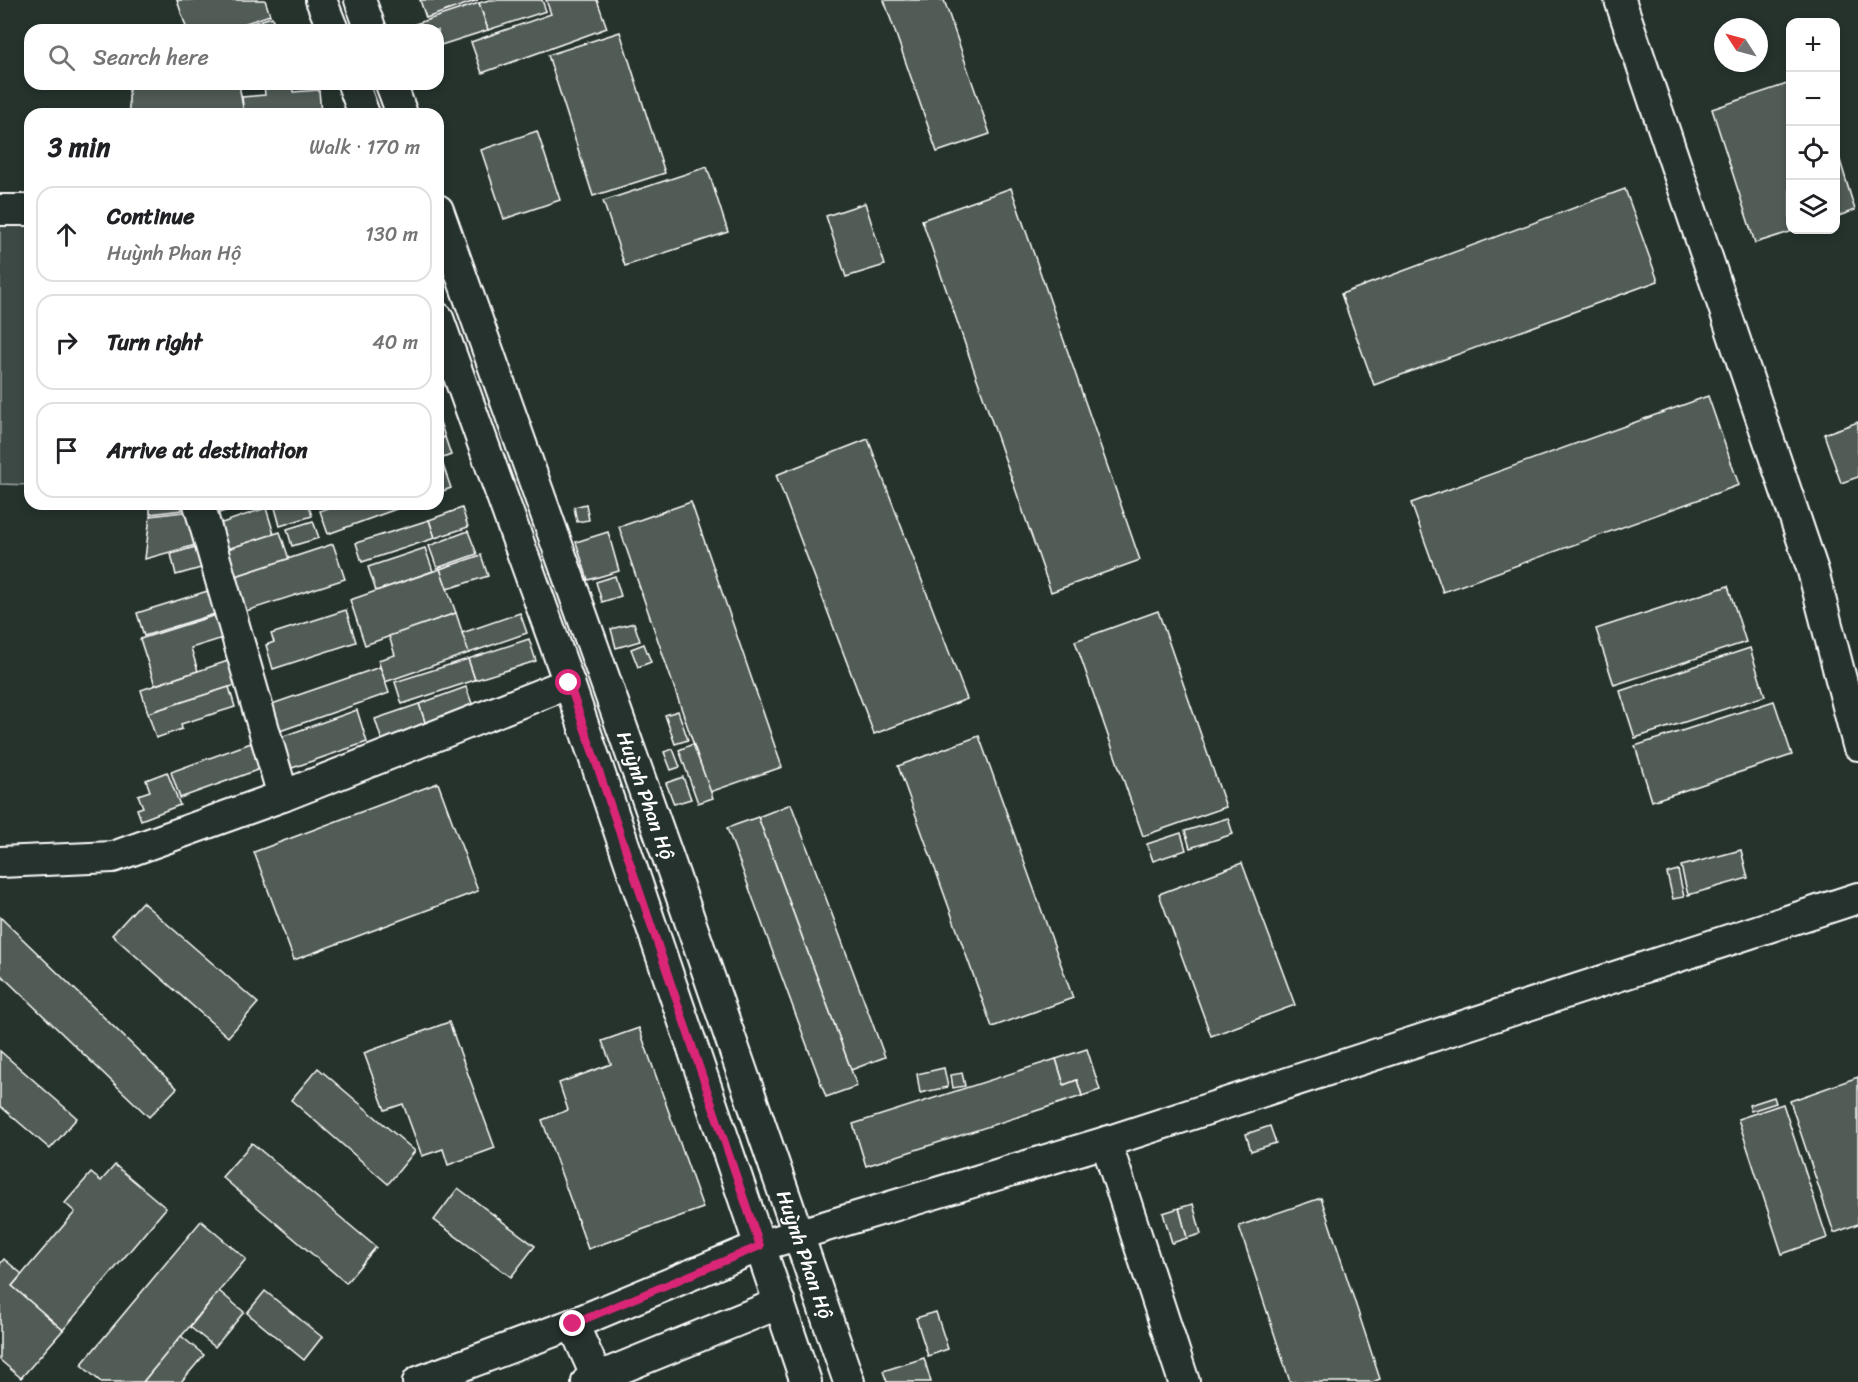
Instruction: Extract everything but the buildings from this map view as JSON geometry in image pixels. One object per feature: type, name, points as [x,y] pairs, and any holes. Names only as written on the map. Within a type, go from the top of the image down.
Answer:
[{"type":"street","points":[[321,0],[331,24]]},
{"type":"street","points":[[360,0],[369,24]]},
{"type":"street","points":[[1623,1],[1813,572],[1858,745]]},
{"type":"street","points":[[355,90],[362,108]]},
{"type":"street","points":[[393,90],[400,108]]},
{"type":"street","points":[[0,210],[24,210]]},
{"type":"street","name":"Huỳnh Phan Hộ","points":[[444,227],[849,1382]]},
{"type":"street","name":"Huỳnh Phan Hộ","points":[[444,335],[569,683],[806,1382]]},
{"type":"street","points":[[201,510],[283,796]]},
{"type":"street","points":[[0,862],[113,857],[283,796],[569,683]]},
{"type":"street","points":[[417,1382],[573,1324],[760,1246],[1106,1142],[1858,898]]},
{"type":"street","points":[[1106,1142],[1184,1382]]},
{"type":"street","points":[[573,1324],[594,1381],[780,1303]]},
{"type":"shaded area","points":[[24,216],[24,485],[0,484],[0,217]]},
{"type":"route","points":[[569,683],[760,1246],[573,1324]]}]
